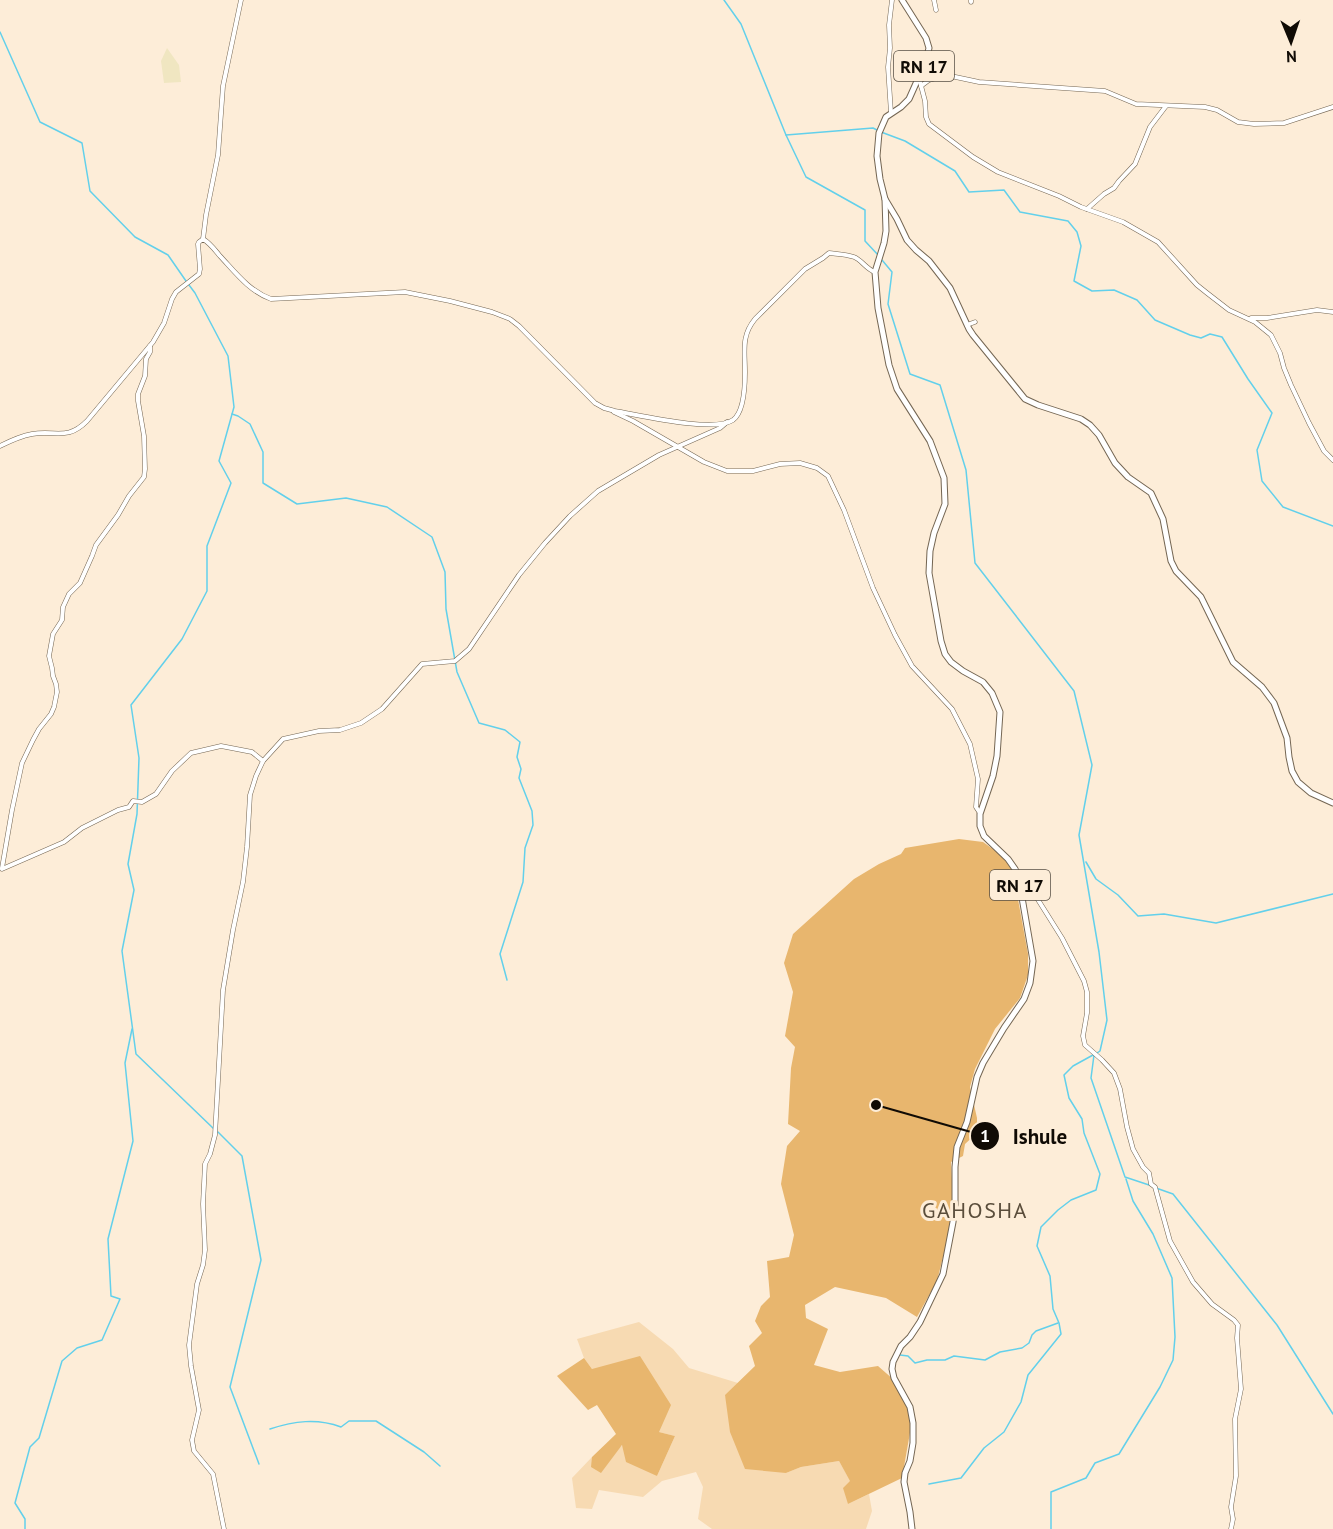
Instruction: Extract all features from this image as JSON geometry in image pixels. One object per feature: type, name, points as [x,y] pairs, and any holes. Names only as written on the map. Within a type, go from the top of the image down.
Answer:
[{"type":"main road","name":"RN 17","points":[[902,0],[926,38],[929,48],[926,61],[909,99],[886,117],[879,133],[878,156],[885,199],[886,231],[875,272],[878,308],[893,379],[909,410],[930,441],[944,478],[945,504],[930,551],[930,573],[940,641],[951,662],[983,682],[992,693],[999,712],[997,756],[993,777],[980,814],[980,826],[984,836],[1015,869],[1020,885],[1033,961],[1030,983],[1024,999],[1004,1028],[976,1077],[967,1122],[957,1147],[953,1222],[943,1274],[920,1322],[901,1346],[893,1362],[894,1378],[910,1407],[913,1423],[913,1443],[904,1482],[912,1529]]},
{"type":"main road","points":[[885,199],[907,240],[929,261],[950,288],[973,335],[997,361],[1025,399],[1081,418],[1099,435],[1115,463],[1128,477],[1151,493],[1163,519],[1171,561],[1176,571],[1201,597],[1233,662],[1262,687],[1274,703],[1287,738],[1292,771],[1298,782],[1311,793],[1333,803]]},
{"type":"street","points":[[0,446],[8,441],[33,434],[66,434],[80,428],[150,346],[164,323],[176,292],[199,273],[198,244],[203,239],[213,187],[218,155],[223,86],[241,0]]},
{"type":"street","points":[[891,114],[888,67],[892,0]]},
{"type":"street","points":[[933,0],[936,10]]},
{"type":"street","points":[[921,86],[929,80],[946,75],[979,82],[1105,91],[1136,105],[1205,107],[1217,110],[1238,122],[1260,124],[1284,123],[1333,107]]},
{"type":"street","points":[[919,77],[927,121],[944,136],[986,165],[1087,209],[1123,222],[1158,242],[1197,285],[1229,310],[1250,318],[1266,331],[1274,340],[1287,376],[1324,451],[1333,460]]},
{"type":"street","points":[[1087,209],[1114,188],[1135,164],[1149,127],[1166,106]]},
{"type":"street","points":[[203,239],[247,285],[257,293],[271,299],[405,292],[450,301],[510,319],[530,336],[591,400],[704,462],[727,471],[753,471],[780,464],[800,463],[817,468],[828,477],[844,510],[873,588],[912,666],[952,709],[970,744],[978,778],[975,798],[980,814]]},
{"type":"street","points":[[604,408],[698,425],[734,420],[741,408],[745,388],[745,340],[748,327],[755,319],[805,269],[829,253],[854,257],[869,270],[875,272]]},
{"type":"street","points":[[935,280],[942,277]]},
{"type":"street","points":[[1250,318],[1317,310],[1333,312]]},
{"type":"street","points":[[1298,314],[1300,320]]},
{"type":"street","points":[[967,325],[975,322]]},
{"type":"street","points":[[1,869],[22,763],[39,729],[51,714],[54,706],[57,692],[49,656],[53,634],[62,620],[63,607],[69,594],[80,583],[96,545],[144,477],[144,436],[138,394],[145,376],[146,359],[150,346]]},
{"type":"street","points":[[224,1529],[213,1474],[194,1451],[192,1440],[199,1410],[189,1345],[197,1284],[205,1250],[203,1204],[205,1164],[215,1135],[223,990],[232,930],[243,882],[250,795],[256,776],[263,761],[283,739],[319,731],[340,730],[361,723],[382,709],[422,664],[455,661],[470,649],[519,574],[545,543],[598,491],[658,455],[720,428],[727,422]]},
{"type":"street","points":[[1,869],[64,842],[82,828],[129,807],[133,801],[142,802],[156,794],[172,771],[191,753],[221,746],[252,752],[263,761]]},
{"type":"street","points":[[1015,869],[1025,879],[1062,938],[1084,981],[1087,992],[1084,1041],[1087,1047],[1108,1065],[1117,1081],[1133,1149],[1150,1176],[1151,1184],[1155,1187],[1170,1240],[1193,1282],[1212,1304],[1238,1325],[1241,1389],[1235,1419],[1236,1476],[1231,1507],[1233,1519],[1231,1529]]},
{"type":"shaded area","points":[[959,839],[983,842],[1004,857],[1013,872],[1028,954],[1028,975],[1020,998],[995,1029],[975,1069],[970,1087],[977,1118],[977,1133],[965,1144],[963,1156],[951,1162],[954,1213],[937,1281],[917,1317],[886,1298],[835,1287],[805,1305],[806,1318],[828,1329],[814,1365],[840,1372],[878,1366],[894,1380],[910,1414],[911,1427],[902,1478],[848,1504],[843,1488],[850,1481],[839,1461],[801,1467],[786,1473],[745,1469],[730,1432],[725,1395],[755,1366],[749,1346],[762,1333],[755,1321],[761,1306],[770,1297],[767,1261],[789,1257],[794,1235],[781,1184],[787,1146],[800,1131],[788,1124],[791,1068],[795,1047],[785,1036],[793,992],[784,963],[793,934],[854,879],[901,854],[905,848]]},
{"type":"shaded area","points":[[639,1322],[673,1349],[689,1368],[738,1383],[725,1396],[786,1473],[801,1467],[839,1461],[851,1482],[848,1504],[869,1494],[872,1511],[866,1529],[712,1529],[698,1519],[703,1487],[696,1472],[662,1481],[643,1497],[599,1490],[592,1509],[576,1508],[572,1478],[592,1457],[592,1467],[623,1445],[657,1476],[675,1436],[659,1432],[592,1369],[584,1358],[577,1339]]},
{"type":"shaded area","points":[[640,1356],[671,1405],[659,1432],[675,1436],[657,1476],[626,1462],[622,1445],[601,1473],[591,1467],[592,1457],[616,1434],[597,1405],[588,1410],[557,1376],[584,1358],[592,1369]]},
{"type":"sand","points":[[167,48],[179,65],[181,82],[164,83],[161,61]]},
{"type":"waterway","points":[[724,0],[741,24],[786,135],[873,128],[877,130]]},
{"type":"waterway","points":[[0,32],[40,122],[82,143],[90,191],[135,237],[168,255],[186,281]]},
{"type":"waterway","points":[[881,132],[905,141],[955,171],[969,192],[1004,190],[1020,212],[1068,221],[1077,232],[1081,246],[1074,281],[1092,291],[1114,290],[1137,300],[1155,320],[1190,335],[1201,338],[1210,334],[1222,337],[1272,413],[1257,450],[1262,481],[1283,507],[1333,526]]},
{"type":"waterway","points":[[786,135],[806,177],[865,210],[865,241],[879,256]]},
{"type":"waterway","points":[[882,260],[892,272],[888,304],[910,374],[940,385],[966,470],[975,563],[1074,691],[1092,765],[1079,835],[1099,952],[1107,1020],[1100,1051],[1094,1055],[1091,1078],[1125,1177],[1152,1186]]},
{"type":"waterway","points":[[189,285],[228,356],[234,407],[219,461],[231,483],[207,546],[207,591],[182,639],[131,705],[139,758],[137,814],[128,864],[134,890],[122,951],[136,1054],[214,1129]]},
{"type":"waterway","points":[[232,414],[250,424],[263,452],[263,483],[297,504],[346,498],[387,507],[432,537],[445,572],[446,609],[457,672],[479,723],[505,730],[520,742],[517,757],[521,769],[519,778],[532,811],[533,825],[525,848],[523,882],[500,954],[507,980]]},
{"type":"waterway","points":[[1086,862],[1096,879],[1118,895],[1138,916],[1164,914],[1216,923],[1333,894]]},
{"type":"waterway","points":[[25,1529],[25,1519],[15,1503],[30,1447],[39,1438],[62,1361],[77,1348],[102,1340],[120,1299],[111,1296],[108,1239],[133,1141],[125,1063],[132,1029]]},
{"type":"waterway","points":[[929,1484],[961,1478],[984,1448],[1004,1432],[1021,1402],[1028,1375],[1061,1334],[1053,1309],[1050,1276],[1037,1246],[1041,1227],[1058,1210],[1071,1200],[1096,1190],[1100,1174],[1084,1133],[1082,1119],[1069,1098],[1064,1075],[1073,1066],[1093,1055]]},
{"type":"waterway","points":[[218,1132],[242,1156],[261,1260],[230,1387],[259,1464]]},
{"type":"waterway","points":[[1051,1529],[1051,1492],[1086,1478],[1095,1463],[1119,1454],[1160,1387],[1173,1360],[1175,1337],[1172,1278],[1153,1234],[1133,1201],[1126,1179]]},
{"type":"waterway","points":[[1156,1188],[1173,1194],[1277,1325],[1333,1414]]},
{"type":"waterway","points":[[900,1355],[908,1356],[915,1363],[945,1360],[954,1356],[985,1360],[1000,1352],[1022,1348],[1029,1343],[1036,1331],[1058,1323]]},
{"type":"waterway","points":[[270,1429],[306,1422],[323,1422],[341,1427],[349,1421],[376,1421],[424,1452],[440,1466]]},
{"type":"place","name":"Ishule","points":[[876,1105]]},
{"type":"district","name":"GAHOSHA","points":[[975,1210]]}]
